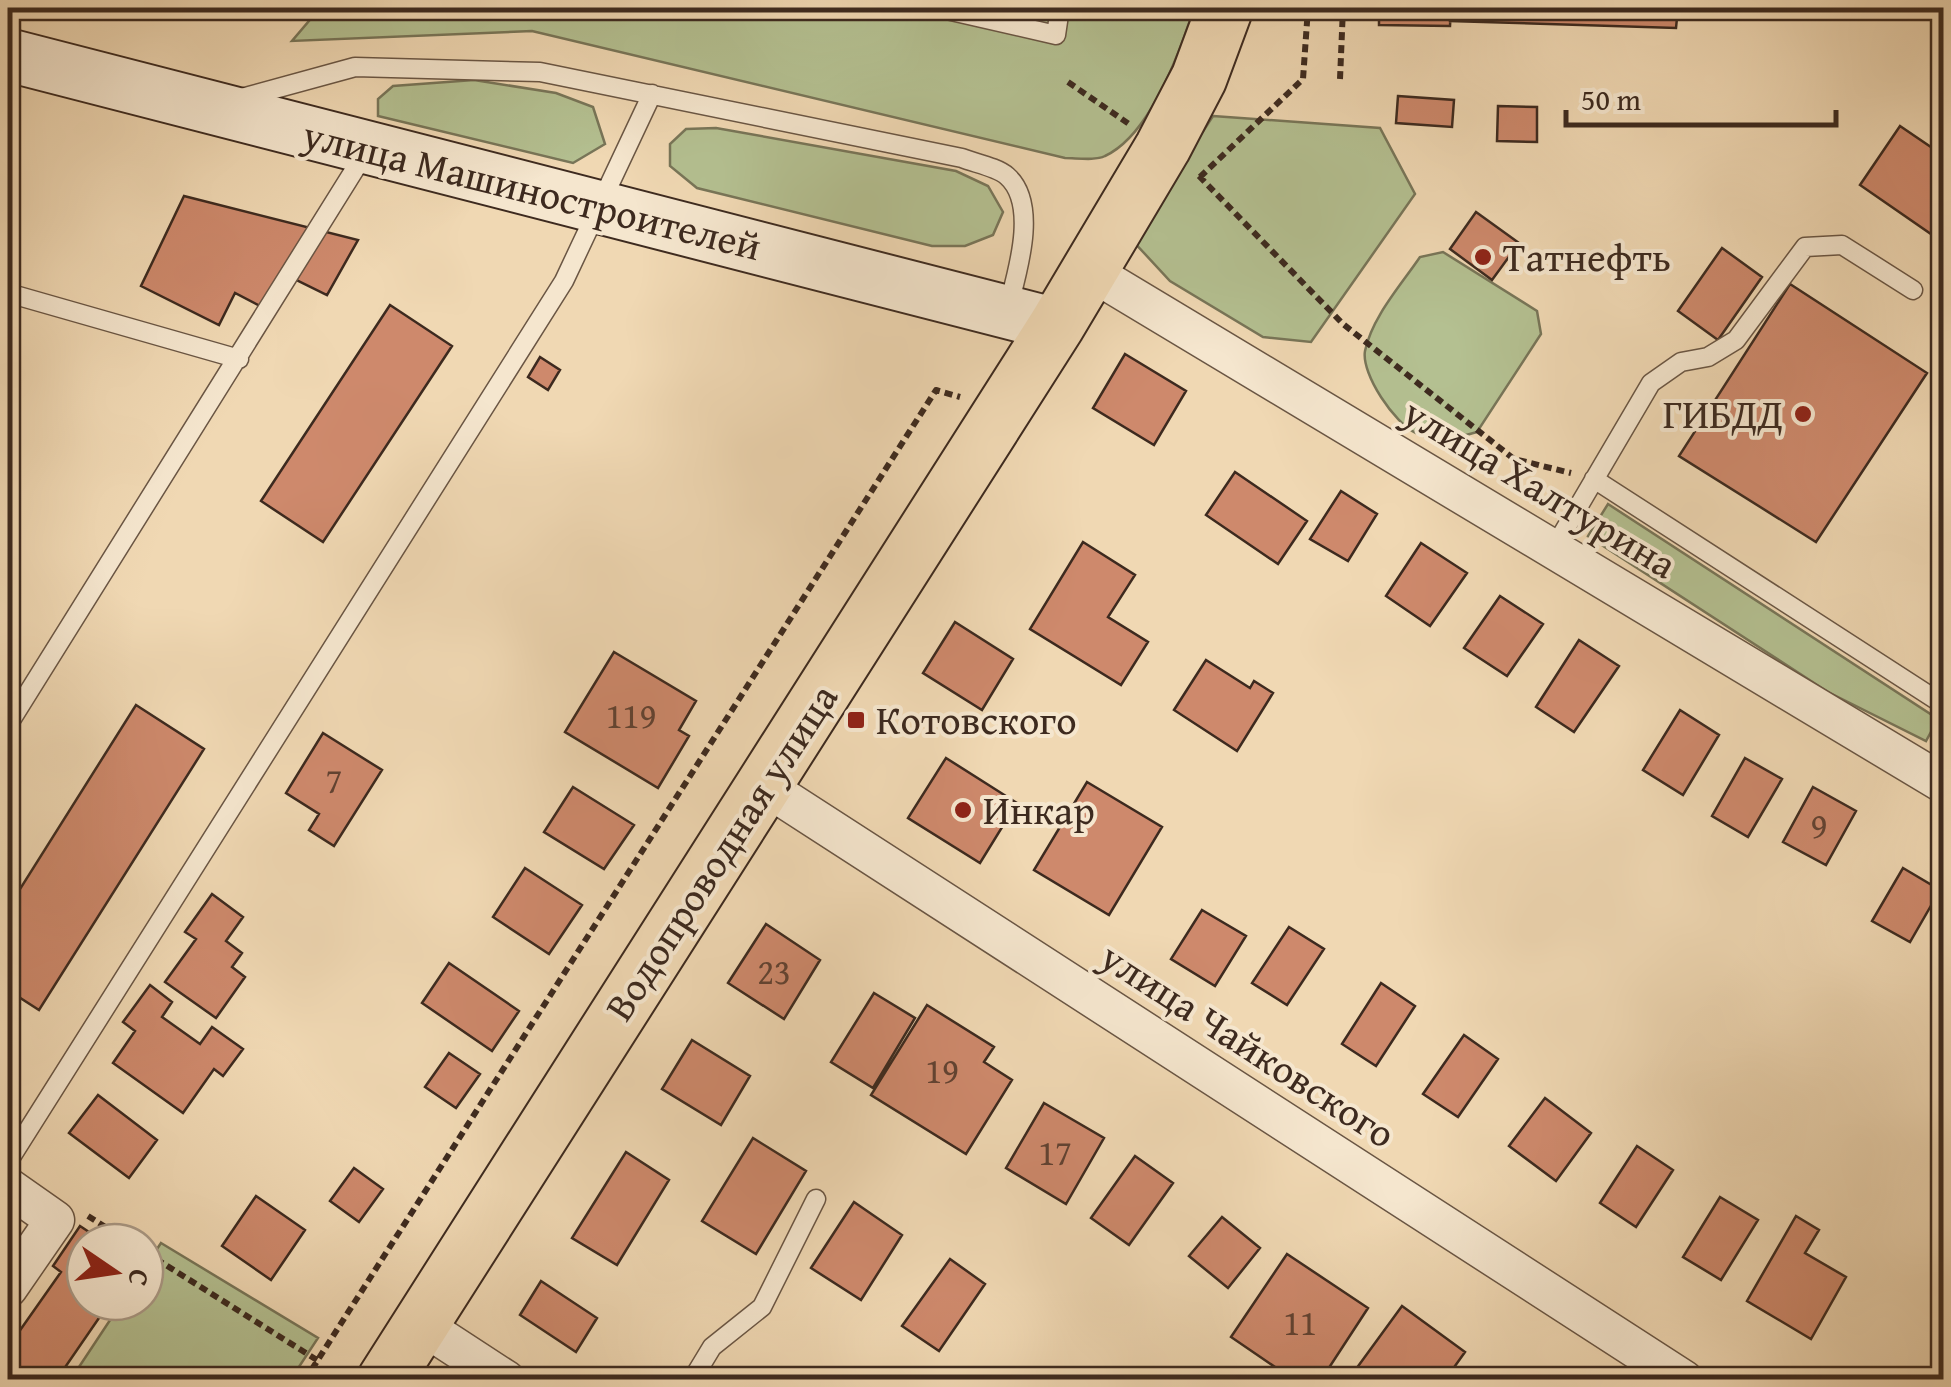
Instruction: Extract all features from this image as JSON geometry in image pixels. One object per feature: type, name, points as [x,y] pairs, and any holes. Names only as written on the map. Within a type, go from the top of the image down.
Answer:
[{"type":"main road","name":"Водопроводная улица","points":[[384,1380],[764,786],[1032,319],[1090,270],[1199,78],[1225,8]]},
{"type":"main road","name":"улица Машиностроителей","points":[[8,55],[1032,319]]},
{"type":"street","name":"улица Халтурина","points":[[1090,270],[1940,774]]},
{"type":"street","name":"улица Чайковского","points":[[764,786],[1684,1380]]},
{"type":"street","points":[[8,1187],[55,1220],[8,1288]]},
{"type":"street","points":[[420,1324],[506,1380]]},
{"type":"lane","points":[[938,8],[1056,35],[1060,8]]},
{"type":"lane","points":[[209,107],[355,67],[540,72],[962,158],[1006,175],[1022,199],[1022,253],[1032,319]]},
{"type":"lane","points":[[8,1162],[564,281],[652,94]]},
{"type":"lane","points":[[8,725],[368,148]]},
{"type":"lane","points":[[1554,548],[1650,383],[1681,362],[1708,357],[1736,340],[1805,247],[1842,245],[1913,290]]},
{"type":"lane","points":[[8,293],[238,359]]},
{"type":"lane","points":[[1594,480],[1944,706]]},
{"type":"lane","points":[[692,1380],[712,1347],[762,1307],[816,1199]]},
{"type":"path","points":[[1340,80],[1343,8]]},
{"type":"path","points":[[1068,82],[1200,177],[1344,324],[1514,459],[1594,480]]},
{"type":"path","points":[[305,1380],[936,390]]},
{"type":"path","points":[[165,1264],[318,1360]]},
{"type":"green space","points":[[320,8],[1018,8],[1041,13],[1042,8],[1194,8],[1181,47],[1149,112],[1121,145],[1105,156],[1086,159],[1065,158],[532,31],[292,41]]},
{"type":"green space","points":[[474,80],[556,93],[593,107],[605,144],[573,163],[378,116],[378,99],[393,86]]},
{"type":"green space","points":[[1213,116],[1380,128],[1415,194],[1311,342],[1263,337],[1170,281],[1132,240]]},
{"type":"green space","points":[[716,128],[956,171],[988,186],[1003,212],[993,235],[965,246],[932,246],[697,188],[670,166],[670,144],[686,129]]},
{"type":"green space","points":[[1443,252],[1537,311],[1541,334],[1477,432],[1439,438],[1416,433],[1399,420],[1374,385],[1365,351],[1380,314],[1420,257]]},
{"type":"green space","points":[[1608,504],[1938,719],[1926,741],[1828,692],[1588,536]]},
{"type":"green space","points":[[165,1245],[318,1338],[291,1379],[71,1379],[109,1322],[165,1322]]},
{"type":"building","points":[[1379,8],[1451,8],[1450,26],[1379,25]]},
{"type":"building","points":[[1451,8],[1678,8],[1676,28],[1450,21]]},
{"type":"building","points":[[1398,96],[1454,100],[1452,127],[1396,123]]},
{"type":"building","points":[[1498,106],[1537,107],[1537,142],[1497,141]]},
{"type":"building","points":[[1900,126],[1944,156],[1944,243],[1860,185]]},
{"type":"building","points":[[184,196],[358,240],[327,295],[286,275],[268,310],[235,293],[219,325],[141,286]]},
{"type":"building","points":[[1476,212],[1519,243],[1492,280],[1450,249]]},
{"type":"building","points":[[1722,248],[1762,277],[1718,340],[1678,311]]},
{"type":"building","name":"ГИБДД","points":[[1790,284],[1927,373],[1816,542],[1679,456]]},
{"type":"building","points":[[390,305],[452,346],[323,542],[261,501]]},
{"type":"building","points":[[1125,354],[1186,391],[1154,445],[1093,408]]},
{"type":"building","points":[[540,357],[560,370],[548,390],[528,377]]},
{"type":"building","points":[[1235,472],[1307,521],[1278,564],[1206,515]]},
{"type":"building","points":[[1341,491],[1377,514],[1348,561],[1310,539]]},
{"type":"building","points":[[1083,542],[1135,575],[1108,617],[1148,642],[1121,685],[1030,629]]},
{"type":"building","points":[[1421,543],[1467,573],[1430,626],[1386,596]]},
{"type":"building","points":[[1500,596],[1543,624],[1507,676],[1464,648]]},
{"type":"building","points":[[955,622],[1013,659],[982,710],[923,673]]},
{"type":"building","points":[[1579,640],[1619,666],[1574,732],[1536,707]]},
{"type":"building","points":[[614,652],[696,701],[679,730],[689,736],[658,788],[565,732]]},
{"type":"building","points":[[1206,660],[1250,688],[1254,681],[1273,693],[1237,751],[1174,710]]},
{"type":"building","points":[[136,705],[204,749],[39,1010],[8,990],[8,908]]},
{"type":"building","points":[[1680,710],[1719,735],[1683,795],[1643,770]]},
{"type":"building","points":[[323,733],[382,770],[334,846],[309,830],[319,814],[286,793]]},
{"type":"building","name":"Инкар","points":[[946,758],[1017,803],[980,863],[908,818]]},
{"type":"building","points":[[1745,758],[1782,779],[1748,837],[1712,816]]},
{"type":"building","points":[[1087,782],[1162,827],[1109,915],[1034,870]]},
{"type":"building","points":[[573,787],[634,825],[604,869],[544,832]]},
{"type":"building","points":[[1813,787],[1856,811],[1826,865],[1783,842]]},
{"type":"building","points":[[525,868],[582,905],[549,954],[493,917]]},
{"type":"building","points":[[1903,868],[1940,890],[1910,942],[1872,921]]},
{"type":"building","points":[[212,894],[243,917],[226,941],[242,953],[232,967],[245,977],[216,1018],[165,982],[196,939],[185,932]]},
{"type":"building","points":[[1202,910],[1246,936],[1215,986],[1171,959]]},
{"type":"building","points":[[766,924],[820,960],[784,1019],[728,983]]},
{"type":"building","points":[[1289,927],[1324,949],[1287,1005],[1252,983]]},
{"type":"building","points":[[449,963],[519,1011],[492,1051],[422,1003]]},
{"type":"building","points":[[1381,983],[1415,1006],[1376,1066],[1342,1044]]},
{"type":"building","points":[[150,985],[172,1002],[162,1017],[200,1044],[212,1027],[243,1049],[223,1076],[214,1069],[183,1113],[113,1063],[135,1031],[123,1022]]},
{"type":"building","points":[[874,993],[915,1018],[873,1088],[831,1062]]},
{"type":"building","points":[[927,1005],[994,1047],[984,1062],[1012,1080],[966,1154],[871,1095]]},
{"type":"building","points":[[1464,1035],[1498,1059],[1458,1117],[1423,1094]]},
{"type":"building","points":[[692,1040],[750,1076],[721,1125],[662,1089]]},
{"type":"building","points":[[449,1053],[480,1074],[456,1108],[425,1087]]},
{"type":"building","points":[[98,1095],[157,1140],[129,1178],[69,1133]]},
{"type":"building","points":[[1545,1098],[1591,1133],[1556,1181],[1509,1146]]},
{"type":"building","points":[[1044,1103],[1104,1138],[1066,1204],[1006,1168]]},
{"type":"building","points":[[753,1138],[806,1171],[756,1254],[702,1221]]},
{"type":"building","points":[[1637,1146],[1673,1170],[1636,1227],[1600,1203]]},
{"type":"building","points":[[626,1152],[669,1180],[617,1265],[572,1238]]},
{"type":"building","points":[[1135,1156],[1173,1183],[1129,1245],[1091,1218]]},
{"type":"building","points":[[354,1168],[383,1189],[359,1222],[330,1201]]},
{"type":"building","points":[[256,1196],[305,1230],[271,1280],[222,1246]]},
{"type":"building","points":[[1720,1197],[1758,1220],[1721,1280],[1683,1257]]},
{"type":"building","points":[[854,1202],[902,1235],[861,1300],[811,1268]]},
{"type":"building","points":[[1796,1216],[1819,1230],[1805,1253],[1846,1277],[1811,1339],[1747,1301]]},
{"type":"building","points":[[1222,1217],[1260,1248],[1228,1288],[1189,1256]]},
{"type":"building","points":[[65,1248],[65,1322],[96,1322],[57,1379],[51,1375],[48,1380],[8,1380],[8,1335],[10,1332],[16,1336],[61,1272],[53,1266]]},
{"type":"building","points":[[1287,1254],[1368,1308],[1321,1380],[1294,1380],[1231,1337]]},
{"type":"building","points":[[950,1259],[985,1284],[939,1351],[902,1326]]},
{"type":"building","points":[[541,1281],[597,1318],[576,1352],[520,1315]]},
{"type":"building","points":[[1402,1306],[1465,1352],[1445,1380],[1348,1380]]},
{"type":"place","name":"Татнефть","points":[[1483,257]]},
{"type":"place","name":"ГИБДД","points":[[1803,414]]},
{"type":"place","name":"Котовского","points":[[856,720]]},
{"type":"place","name":"Инкар","points":[[963,810]]}]
